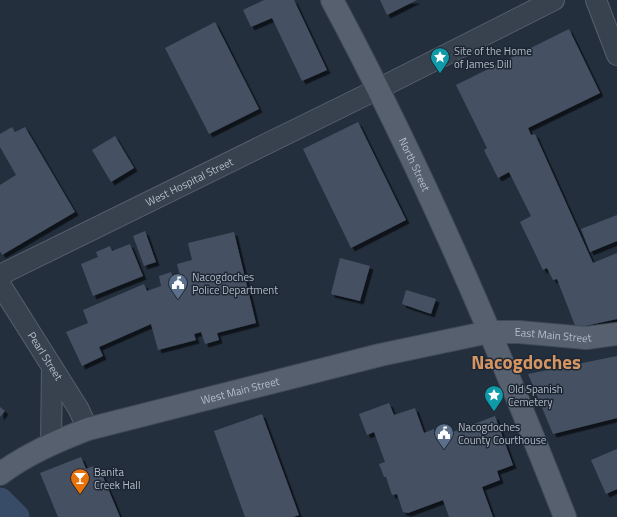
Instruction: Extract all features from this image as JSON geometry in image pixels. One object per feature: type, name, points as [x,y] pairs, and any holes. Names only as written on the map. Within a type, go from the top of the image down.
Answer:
[{"type":"main road","name":"North Street","points":[[332,0],[378,89],[435,209],[489,332],[565,517]]},
{"type":"main road","name":"East Main Street","points":[[489,332],[519,332],[586,338],[617,334]]},
{"type":"main road","name":"West Main Street","points":[[0,474],[51,443],[88,429],[380,356],[489,332]]},
{"type":"street","name":"West Hospital Street","points":[[0,275],[378,89],[554,0]]},
{"type":"street","points":[[596,0],[617,55]]},
{"type":"street","name":"Pearl Street","points":[[0,284],[78,408],[88,429]]},
{"type":"street","points":[[51,443],[52,367]]},
{"type":"building","points":[[264,0],[294,0],[327,70],[302,81],[272,18],[251,27],[243,10]]},
{"type":"building","points":[[380,0],[417,0],[387,15]]},
{"type":"building","points":[[215,22],[259,109],[209,134],[165,48]]},
{"type":"building","points":[[569,29],[600,93],[528,128],[531,135],[535,134],[593,263],[617,253],[617,319],[576,328],[557,279],[553,280],[547,268],[543,270],[520,222],[531,216],[509,172],[498,178],[484,150],[487,148],[456,85]]},
{"type":"building","points":[[358,122],[406,220],[351,248],[303,149]]},
{"type":"building","points":[[12,127],[15,132],[25,127],[75,212],[2,255],[0,251],[0,185],[16,175],[0,147],[0,134]]},
{"type":"building","points":[[115,136],[134,168],[111,182],[92,150]]},
{"type":"building","points":[[617,215],[617,241],[590,252],[581,229]]},
{"type":"building","points":[[145,231],[156,262],[144,266],[133,236]]},
{"type":"building","name":"Nacogdoches Police Department","points":[[234,232],[256,323],[217,333],[219,340],[205,344],[201,332],[194,334],[196,340],[158,350],[151,324],[99,347],[103,356],[82,366],[66,332],[88,323],[83,310],[144,284],[147,291],[161,286],[159,276],[171,272],[173,278],[180,276],[177,264],[192,260],[188,243]]},
{"type":"building","points":[[130,244],[143,276],[93,296],[81,264],[98,257],[96,252],[110,246],[112,251]]},
{"type":"building","points":[[340,258],[370,266],[360,301],[331,294]]},
{"type":"building","points":[[406,290],[436,299],[431,314],[402,304]]},
{"type":"building","points":[[617,356],[617,418],[553,434],[528,374]]},
{"type":"building","name":"Nacogdoches County Courthouse","points":[[389,403],[394,415],[415,408],[424,433],[434,429],[437,438],[495,416],[513,465],[497,471],[500,480],[482,487],[493,517],[449,517],[443,500],[408,513],[403,512],[397,494],[392,495],[386,477],[384,477],[379,464],[385,462],[374,432],[367,435],[359,414]]},
{"type":"building","points":[[0,407],[5,411],[0,417]]},
{"type":"building","points":[[262,414],[299,515],[293,517],[245,517],[214,431]]},
{"type":"building","points":[[617,449],[617,489],[606,494],[591,460]]},
{"type":"building","name":"Banita Creek Hall","points":[[81,457],[86,469],[93,466],[96,474],[101,472],[120,517],[58,517],[40,473]]},
{"type":"waterway","points":[[0,501],[16,517]]},
{"type":"place","name":"Site of the Home of James Dill","points":[[440,74]]},
{"type":"place","name":"Nacogdoches Police Department","points":[[178,300]]},
{"type":"place","name":"Old Spanish Cemetery","points":[[494,412]]},
{"type":"place","name":"Nacogdoches County Courthouse","points":[[444,450]]},
{"type":"place","name":"Banita Creek Hall","points":[[80,495]]},
{"type":"district","name":"Nacogdoches","points":[[526,362]]}]
